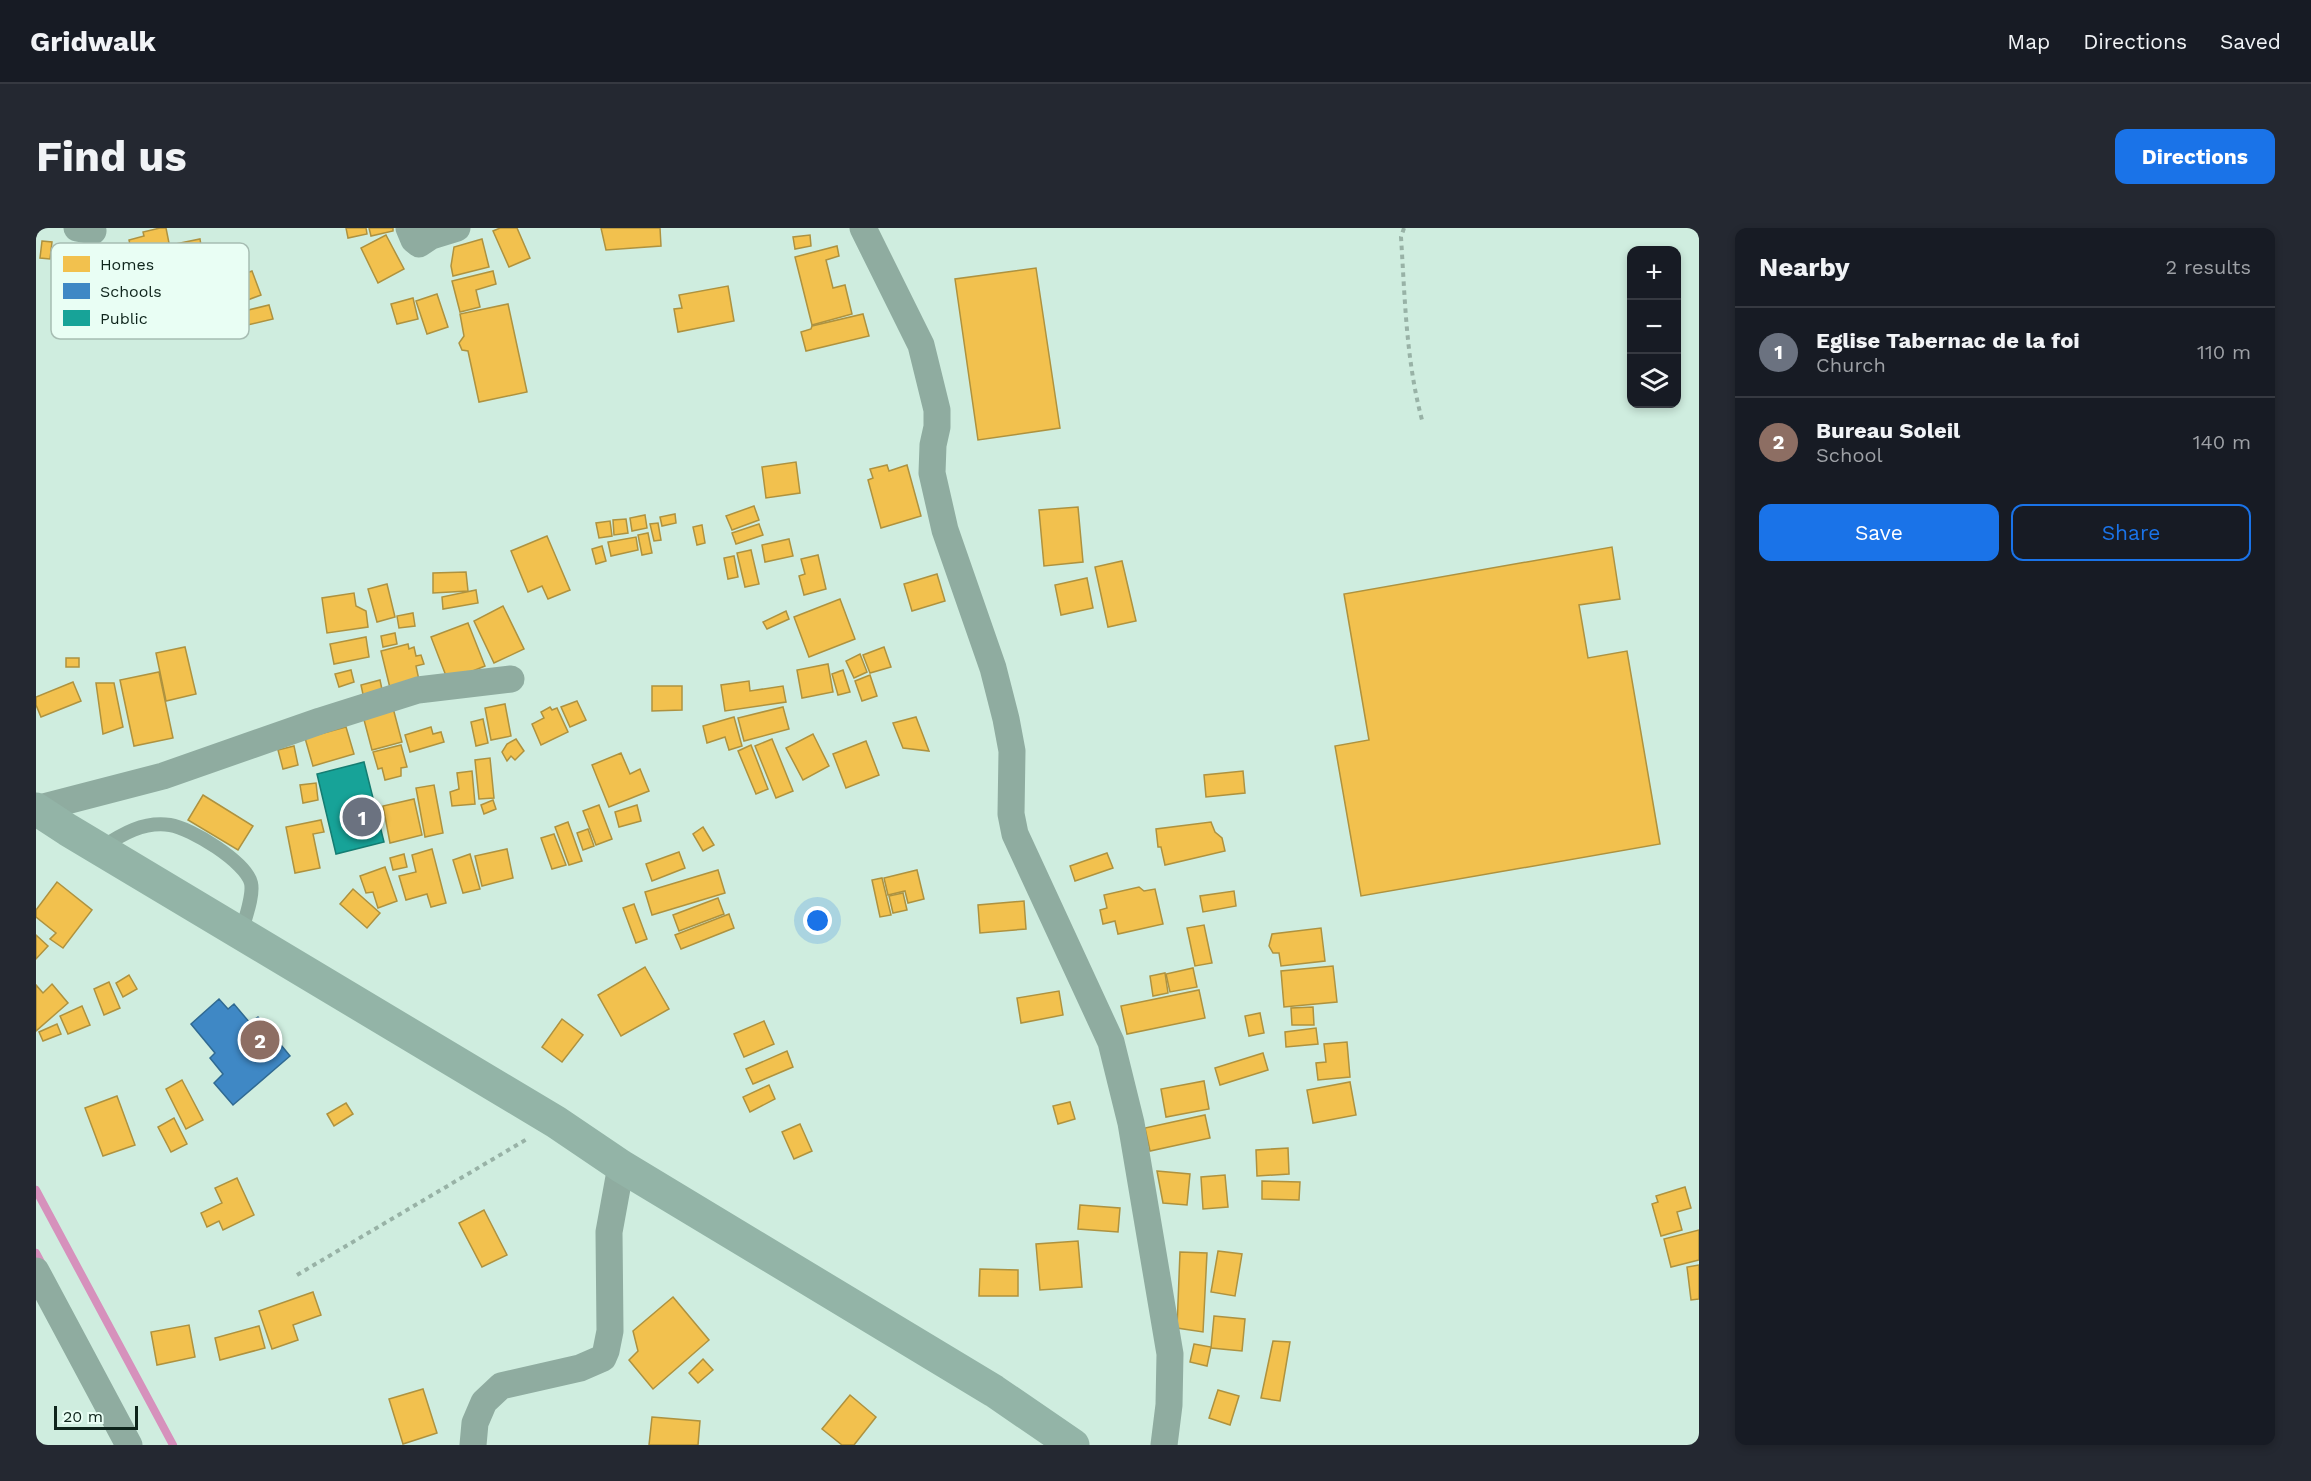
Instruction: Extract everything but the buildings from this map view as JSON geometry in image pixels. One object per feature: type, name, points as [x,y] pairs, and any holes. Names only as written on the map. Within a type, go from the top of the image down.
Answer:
[{"type":"main road","points":[[36,809],[556,1122],[621,1166],[994,1392],[1073,1445]]},
{"type":"street","points":[[409,228],[414,240],[419,244],[431,236],[457,228]]},
{"type":"street","points":[[868,240],[921,345],[924,356],[937,410],[932,473],[945,530],[993,668],[1006,719],[1012,751],[1011,814],[1015,834],[1111,1042],[1131,1123],[1170,1354],[1169,1405],[1164,1445]]},
{"type":"street","points":[[36,809],[163,776],[320,721],[418,690],[511,679]]},
{"type":"street","points":[[473,1445],[475,1423],[484,1402],[501,1386],[580,1368],[603,1358],[610,1331],[609,1232],[621,1166]]},
{"type":"street","points":[[36,1271],[129,1445]]},
{"type":"lane","points":[[99,849],[126,831],[140,827],[170,825],[224,851],[244,871],[251,884],[249,906],[241,933]]},
{"type":"path","points":[[1404,228],[1401,237],[1407,340],[1413,387],[1422,420]]},
{"type":"path","points":[[297,1275],[556,1122]]},
{"type":"waterway","points":[[36,1190],[173,1445]]},
{"type":"waterway","points":[[36,1253],[44,1268]]},
{"type":"place","name":"Eglise Tabernac de la foi","points":[[362,817]]},
{"type":"place","name":"Bureau Soleil","points":[[260,1040]]}]
